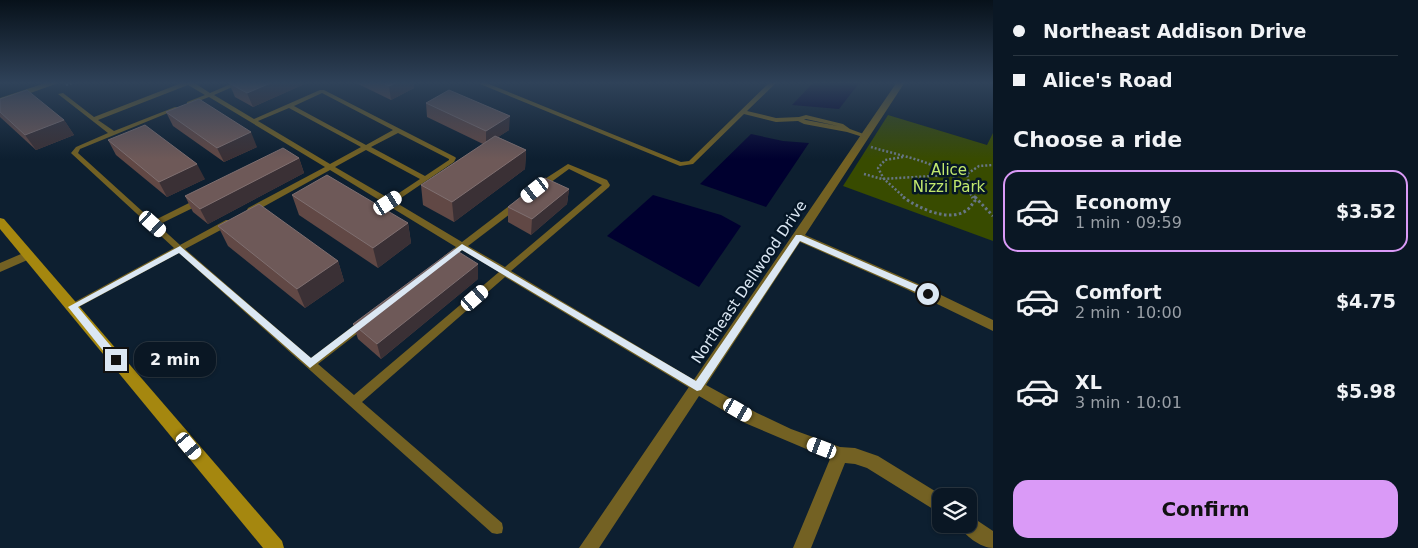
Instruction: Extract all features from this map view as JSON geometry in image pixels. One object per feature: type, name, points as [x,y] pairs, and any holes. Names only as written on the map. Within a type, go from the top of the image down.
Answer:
[{"type":"main road","points":[[0,222],[275,548]]},
{"type":"street","name":"Northeast Dellwood Drive","points":[[588,548],[885,108]]},
{"type":"street","points":[[799,237],[911,286],[993,326]]},
{"type":"street","points":[[0,268],[28,255]]},
{"type":"street","points":[[697,387],[751,418],[840,454],[855,456],[872,462],[932,499]]},
{"type":"street","points":[[802,548],[840,454]]},
{"type":"street","points":[[977,530],[993,542]]},
{"type":"lane","points":[[79,108],[113,134]]},
{"type":"lane","points":[[94,119],[123,108]]},
{"type":"lane","points":[[179,108],[78,148],[74,153],[310,364],[498,528]]},
{"type":"lane","points":[[231,108],[697,387]]},
{"type":"lane","points":[[254,121],[283,108]]},
{"type":"lane","points":[[293,108],[425,179]]},
{"type":"lane","points":[[354,108],[453,158],[452,162],[388,203]]},
{"type":"lane","points":[[541,108],[680,164],[691,163],[748,108]]},
{"type":"lane","points":[[743,112],[765,119],[799,119],[804,122],[848,130],[863,140]]},
{"type":"lane","points":[[246,213],[398,130]]},
{"type":"lane","points":[[292,154],[300,150]]},
{"type":"lane","points":[[354,402],[606,185],[604,182],[568,166],[533,192]]},
{"type":"lane","points":[[153,224],[205,198]]},
{"type":"lane","points":[[439,264],[525,198]]},
{"type":"lane","points":[[72,307],[238,217]]},
{"type":"lane","points":[[310,364],[371,317]]},
{"type":"path","points":[[863,140],[903,158]]},
{"type":"path","points":[[993,164],[976,166],[967,174],[967,182],[971,193],[974,201],[971,208],[966,212],[958,214],[938,213],[903,198],[882,179],[878,168],[879,164],[888,158],[903,158],[922,162],[950,174],[964,184],[971,193],[993,216]]},
{"type":"path","points":[[864,174],[882,179],[950,174]]},
{"type":"green space","name":"Alice Nizzi Park","points":[[888,115],[987,145],[993,133],[993,241],[843,186]]},
{"type":"shaded area","points":[[751,134],[783,141],[809,143],[766,207],[700,184]]},
{"type":"shaded area","points":[[653,195],[721,215],[741,226],[699,287],[607,236]]},
{"type":"building","points":[[0,108],[49,108],[64,120],[25,135],[0,112]]},
{"type":"building","points":[[177,108],[213,108],[251,132],[217,148],[166,112]]},
{"type":"building","points":[[436,108],[490,108],[510,116],[486,131]]},
{"type":"building","points":[[145,125],[197,164],[159,182],[108,140]]},
{"type":"building","points":[[495,136],[526,150],[452,202],[421,185]]},
{"type":"building","points":[[283,148],[299,158],[200,209],[185,196]]},
{"type":"building","points":[[327,175],[408,223],[373,248],[292,195]]},
{"type":"building","points":[[545,178],[569,189],[532,219],[508,207]]},
{"type":"building","points":[[259,204],[338,261],[297,289],[218,226]]},
{"type":"building","points":[[454,249],[478,264],[377,344],[353,324]]},
{"type":"route","points":[[116,360],[72,307],[180,249],[310,364],[462,246],[697,387],[799,237],[928,294]]}]
